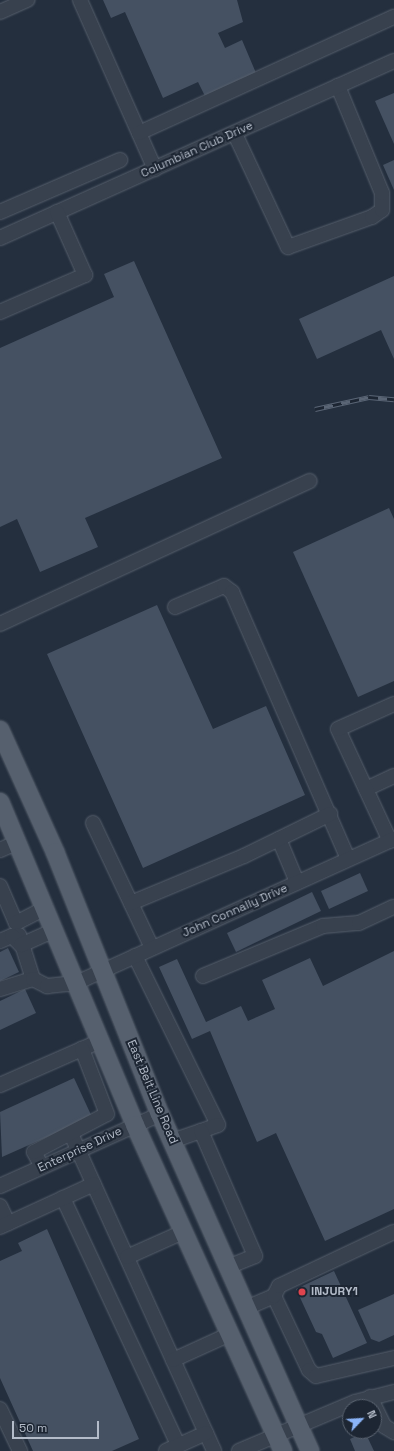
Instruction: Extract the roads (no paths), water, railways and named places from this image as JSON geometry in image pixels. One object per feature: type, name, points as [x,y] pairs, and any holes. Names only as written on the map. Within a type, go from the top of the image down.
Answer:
[{"type":"main road","name":"East Belt Line Road","points":[[0,730],[55,852],[160,1114],[310,1451]]},
{"type":"main road","points":[[0,802],[46,908],[135,1125],[283,1451]]},
{"type":"street","points":[[0,12],[27,0]]},
{"type":"street","points":[[80,0],[155,169]]},
{"type":"street","points":[[139,133],[394,17]]},
{"type":"street","name":"Columbian Club Drive","points":[[0,238],[235,134],[394,61]]},
{"type":"street","points":[[235,134],[288,247],[372,217],[382,210],[382,193],[338,86]]},
{"type":"street","points":[[0,212],[120,160]]},
{"type":"street","points":[[0,312],[84,275],[58,212]]},
{"type":"street","points":[[0,624],[310,481]]},
{"type":"street","points":[[175,607],[224,586],[232,592],[330,814],[348,860]]},
{"type":"street","points":[[392,840],[338,729],[394,704]]},
{"type":"street","points":[[366,789],[394,776]]},
{"type":"street","points":[[131,903],[279,839],[330,814]]},
{"type":"street","points":[[93,823],[152,948]]},
{"type":"street","points":[[279,839],[297,882]]},
{"type":"street","name":"John Connally Drive","points":[[33,978],[47,986],[76,983],[392,840]]},
{"type":"street","points":[[0,850],[18,842]]},
{"type":"street","points":[[0,886],[16,923],[20,945],[33,978],[0,989]]},
{"type":"street","points":[[203,976],[323,926],[359,923],[394,907]]},
{"type":"street","points":[[16,923],[46,908]]},
{"type":"street","points":[[20,945],[54,930]]},
{"type":"street","points":[[0,941],[12,936],[20,945]]},
{"type":"street","points":[[135,956],[218,1125],[172,1141]]},
{"type":"street","points":[[0,1085],[100,1041]]},
{"type":"street","points":[[42,1167],[34,1152],[107,1114],[82,1049]]},
{"type":"street","name":"Enterprise Drive","points":[[0,1186],[160,1114]]},
{"type":"street","points":[[201,1131],[255,1256],[228,1267]]},
{"type":"street","points":[[71,1134],[214,1451]]},
{"type":"street","points":[[0,1206],[4,1225],[94,1184]]},
{"type":"street","points":[[63,1198],[172,1448],[206,1433]]},
{"type":"street","points":[[127,1257],[183,1232]]},
{"type":"street","points":[[246,1308],[274,1296],[279,1286],[394,1232]]},
{"type":"street","points":[[274,1296],[308,1370],[316,1376],[394,1358]]},
{"type":"street","points":[[173,1360],[230,1334]]},
{"type":"street","points":[[240,1451],[276,1434],[370,1397],[394,1392]]},
{"type":"street","points":[[370,1397],[384,1426],[394,1432]]},
{"type":"street","points":[[0,1410],[20,1451]]},
{"type":"railway","points":[[315,409],[369,397],[394,399]]},
{"type":"place","name":"INJURY1","points":[[302,1292]]}]
